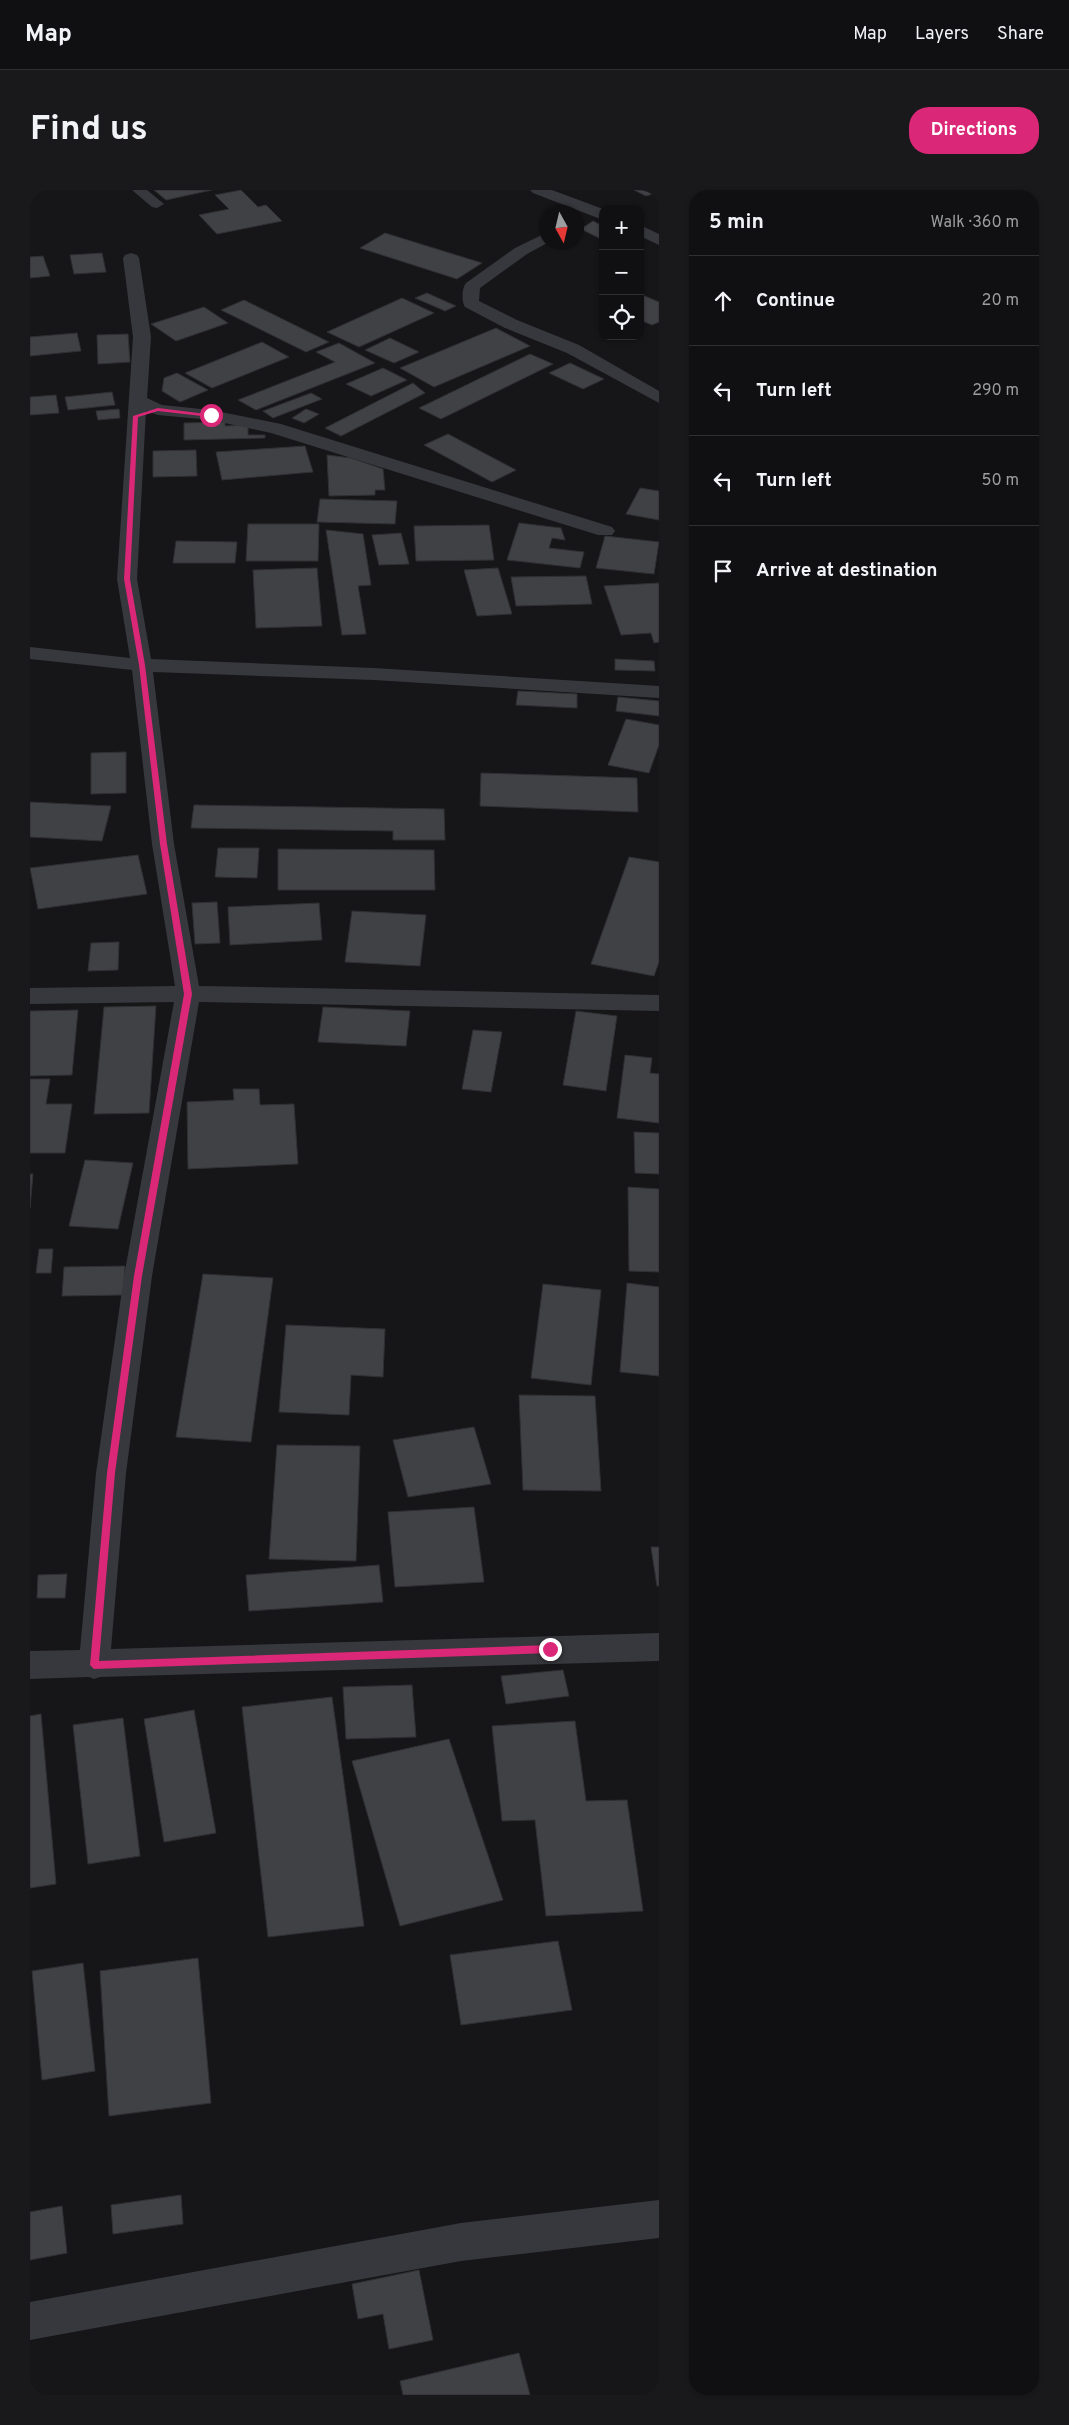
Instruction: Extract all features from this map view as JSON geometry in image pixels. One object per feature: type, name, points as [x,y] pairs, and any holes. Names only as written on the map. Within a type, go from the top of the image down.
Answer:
[{"type":"street","points":[[538,190],[599,214]]},
{"type":"street","points":[[584,219],[599,214]]},
{"type":"street","points":[[644,232],[659,240]]},
{"type":"street","points":[[539,242],[521,251],[472,286],[471,303],[511,324],[573,349],[659,398]]},
{"type":"street","points":[[94,1665],[111,1473],[138,1276],[188,994],[163,844],[142,665],[127,579],[136,408],[142,337],[130,258]]},
{"type":"street","points":[[136,408],[211,415],[275,428],[605,530]]},
{"type":"street","points":[[30,653],[142,665],[374,674],[659,692]]},
{"type":"street","points":[[30,996],[188,994],[659,1003]]},
{"type":"street","points":[[30,1665],[94,1665],[659,1647]]},
{"type":"street","points":[[30,2321],[461,2242],[659,2219]]},
{"type":"lane","points":[[139,190],[157,204]]},
{"type":"building","points":[[154,190],[212,190],[166,200]]},
{"type":"building","points":[[241,190],[258,207],[266,205],[282,221],[217,234],[199,215],[229,209],[215,195]]},
{"type":"building","points":[[634,190],[659,190],[659,192],[646,196]]},
{"type":"building","points":[[593,221],[599,224],[599,238],[584,230],[584,227]]},
{"type":"building","points":[[385,233],[482,263],[457,279],[360,248]]},
{"type":"building","points":[[102,253],[106,272],[74,274],[70,255]]},
{"type":"building","points":[[43,256],[50,276],[30,278],[30,257]]},
{"type":"building","points":[[427,293],[456,306],[445,311],[415,298]]},
{"type":"building","points":[[644,296],[659,302],[659,322],[652,325],[644,322]]},
{"type":"building","points":[[402,298],[434,313],[359,347],[327,332]]},
{"type":"building","points":[[244,300],[329,342],[306,352],[221,310]]},
{"type":"building","points":[[204,307],[228,323],[176,341],[151,324]]},
{"type":"building","points":[[496,328],[530,346],[434,387],[400,368]]},
{"type":"building","points":[[77,333],[81,351],[30,356],[30,337]]},
{"type":"building","points":[[128,334],[130,362],[98,364],[97,335]]},
{"type":"building","points":[[390,338],[419,352],[394,363],[365,350]]},
{"type":"building","points":[[262,342],[289,357],[212,388],[185,373]]},
{"type":"building","points":[[339,343],[375,363],[256,410],[238,400],[335,362],[316,352]]},
{"type":"building","points":[[530,354],[553,364],[441,419],[419,408]]},
{"type":"building","points":[[570,363],[604,379],[583,389],[549,373]]},
{"type":"building","points":[[383,368],[407,380],[371,396],[346,384]]},
{"type":"building","points":[[177,373],[208,390],[180,402],[162,391],[164,378]]},
{"type":"building","points":[[413,383],[425,393],[341,436],[325,428]]},
{"type":"building","points":[[112,392],[115,405],[68,410],[65,397]]},
{"type":"building","points":[[311,393],[322,399],[273,418],[263,411]]},
{"type":"building","points":[[56,395],[59,413],[30,415],[30,397]]},
{"type":"building","points":[[119,409],[120,418],[98,420],[96,411]]},
{"type":"building","points":[[306,409],[319,414],[304,423],[292,418]]},
{"type":"building","points":[[225,422],[225,426],[248,425],[248,435],[265,435],[265,438],[184,440],[184,423]]},
{"type":"building","points":[[448,434],[516,470],[492,482],[424,445]]},
{"type":"building","points":[[305,446],[313,472],[222,480],[216,452]]},
{"type":"building","points":[[196,450],[197,476],[153,477],[153,451]]},
{"type":"building","points":[[327,455],[351,458],[383,469],[385,490],[375,490],[375,495],[329,496]]},
{"type":"building","points":[[640,488],[659,491],[659,520],[626,514]]},
{"type":"building","points":[[320,499],[397,501],[395,524],[317,522]]},
{"type":"building","points":[[519,523],[561,528],[565,540],[552,538],[549,548],[584,552],[580,568],[507,560]]},
{"type":"building","points":[[248,524],[319,524],[318,561],[246,561]]},
{"type":"building","points":[[489,525],[494,560],[416,561],[414,526]]},
{"type":"building","points":[[326,530],[363,534],[371,585],[358,586],[366,634],[342,635]]},
{"type":"building","points":[[401,533],[409,564],[379,565],[372,535]]},
{"type":"building","points":[[605,536],[659,542],[654,574],[596,568]]},
{"type":"building","points":[[176,541],[237,542],[235,563],[173,563]]},
{"type":"building","points":[[317,568],[322,626],[256,628],[253,570]]},
{"type":"building","points":[[498,568],[512,614],[477,616],[464,570]]},
{"type":"building","points":[[586,576],[592,604],[516,606],[511,577]]},
{"type":"building","points":[[659,583],[659,642],[654,643],[651,633],[621,635],[604,586]]},
{"type":"building","points":[[615,659],[654,661],[655,671],[615,670]]},
{"type":"building","points":[[518,691],[577,694],[577,708],[516,705]]},
{"type":"building","points":[[618,697],[659,701],[659,716],[616,711]]},
{"type":"building","points":[[626,719],[659,725],[659,745],[649,773],[608,765]]},
{"type":"building","points":[[126,752],[126,793],[91,794],[91,753]]},
{"type":"building","points":[[481,773],[637,778],[638,812],[480,806]]},
{"type":"building","points":[[30,802],[111,806],[102,841],[30,837]]},
{"type":"building","points":[[194,805],[444,809],[445,840],[393,840],[393,831],[191,828]]},
{"type":"building","points":[[218,848],[259,848],[257,878],[215,877]]},
{"type":"building","points":[[278,849],[434,850],[435,890],[278,890]]},
{"type":"building","points":[[138,855],[147,894],[38,909],[30,868]]},
{"type":"building","points":[[629,857],[659,862],[659,962],[654,976],[591,964]]},
{"type":"building","points":[[217,902],[220,943],[195,944],[192,903]]},
{"type":"building","points":[[319,903],[322,940],[230,945],[228,907]]},
{"type":"building","points":[[352,911],[426,915],[420,966],[345,962]]},
{"type":"building","points":[[119,942],[118,970],[88,971],[91,943]]},
{"type":"building","points":[[156,1006],[149,1113],[94,1114],[104,1007]]},
{"type":"building","points":[[323,1007],[410,1011],[406,1046],[318,1042]]},
{"type":"building","points":[[78,1010],[72,1075],[30,1076],[30,1011]]},
{"type":"building","points":[[576,1011],[617,1016],[606,1091],[563,1085]]},
{"type":"building","points":[[473,1030],[502,1032],[491,1092],[462,1089]]},
{"type":"building","points":[[625,1055],[652,1058],[650,1073],[659,1074],[659,1123],[617,1118]]},
{"type":"building","points":[[30,1079],[50,1079],[46,1104],[72,1104],[65,1153],[30,1153]]},
{"type":"building","points":[[233,1089],[259,1089],[260,1105],[294,1104],[298,1164],[188,1169],[187,1102],[234,1100]]},
{"type":"building","points":[[634,1132],[659,1133],[659,1174],[635,1173]]},
{"type":"building","points":[[85,1160],[133,1163],[118,1229],[69,1226]]},
{"type":"building","points":[[30,1174],[33,1174],[30,1208]]},
{"type":"building","points":[[628,1187],[659,1189],[659,1272],[629,1271]]},
{"type":"building","points":[[39,1249],[53,1249],[51,1273],[36,1273]]},
{"type":"building","points":[[125,1266],[123,1295],[62,1296],[64,1267]]},
{"type":"building","points":[[203,1274],[273,1278],[251,1442],[176,1437]]},
{"type":"building","points":[[627,1283],[659,1287],[659,1376],[620,1372]]},
{"type":"building","points":[[543,1284],[601,1290],[591,1385],[531,1378]]},
{"type":"building","points":[[286,1325],[385,1329],[383,1377],[351,1375],[349,1415],[279,1412]]},
{"type":"building","points":[[519,1395],[595,1396],[601,1491],[523,1490]]},
{"type":"building","points":[[474,1427],[491,1484],[408,1497],[393,1440]]},
{"type":"building","points":[[277,1445],[360,1446],[356,1561],[269,1559]]},
{"type":"building","points":[[474,1507],[484,1582],[395,1587],[388,1512]]},
{"type":"building","points":[[651,1547],[659,1547],[659,1586],[657,1586]]},
{"type":"building","points":[[379,1565],[383,1602],[249,1611],[246,1575]]},
{"type":"building","points":[[67,1574],[65,1598],[37,1598],[38,1575]]},
{"type":"building","points":[[563,1670],[569,1696],[506,1704],[501,1676]]},
{"type":"building","points":[[412,1685],[416,1737],[346,1739],[343,1687]]},
{"type":"building","points":[[332,1697],[364,1926],[268,1937],[242,1707]]},
{"type":"building","points":[[194,1710],[216,1833],[164,1842],[144,1719]]},
{"type":"building","points":[[41,1714],[56,1884],[30,1888],[30,1716]]},
{"type":"building","points":[[123,1718],[140,1856],[88,1864],[73,1725]]},
{"type":"building","points":[[575,1721],[586,1801],[627,1800],[643,1911],[546,1916],[535,1820],[502,1821],[492,1726]]},
{"type":"building","points":[[449,1739],[503,1900],[400,1926],[352,1761]]},
{"type":"building","points":[[558,1941],[572,2010],[461,2025],[450,1955]]},
{"type":"building","points":[[198,1958],[211,2103],[109,2116],[100,1971]]},
{"type":"building","points":[[83,1963],[95,2071],[42,2080],[32,1971]]},
{"type":"building","points":[[181,2195],[183,2224],[113,2234],[111,2205]]},
{"type":"building","points":[[62,2206],[67,2253],[30,2260],[30,2212]]},
{"type":"building","points":[[419,2270],[433,2340],[389,2349],[383,2314],[358,2319],[352,2284]]},
{"type":"building","points":[[519,2353],[530,2395],[403,2395],[400,2381]]},
{"type":"route","points":[[211,415],[158,410],[136,416],[130,494],[127,579],[142,665],[163,844],[188,994],[138,1276],[111,1473],[94,1665],[550,1649]]}]
